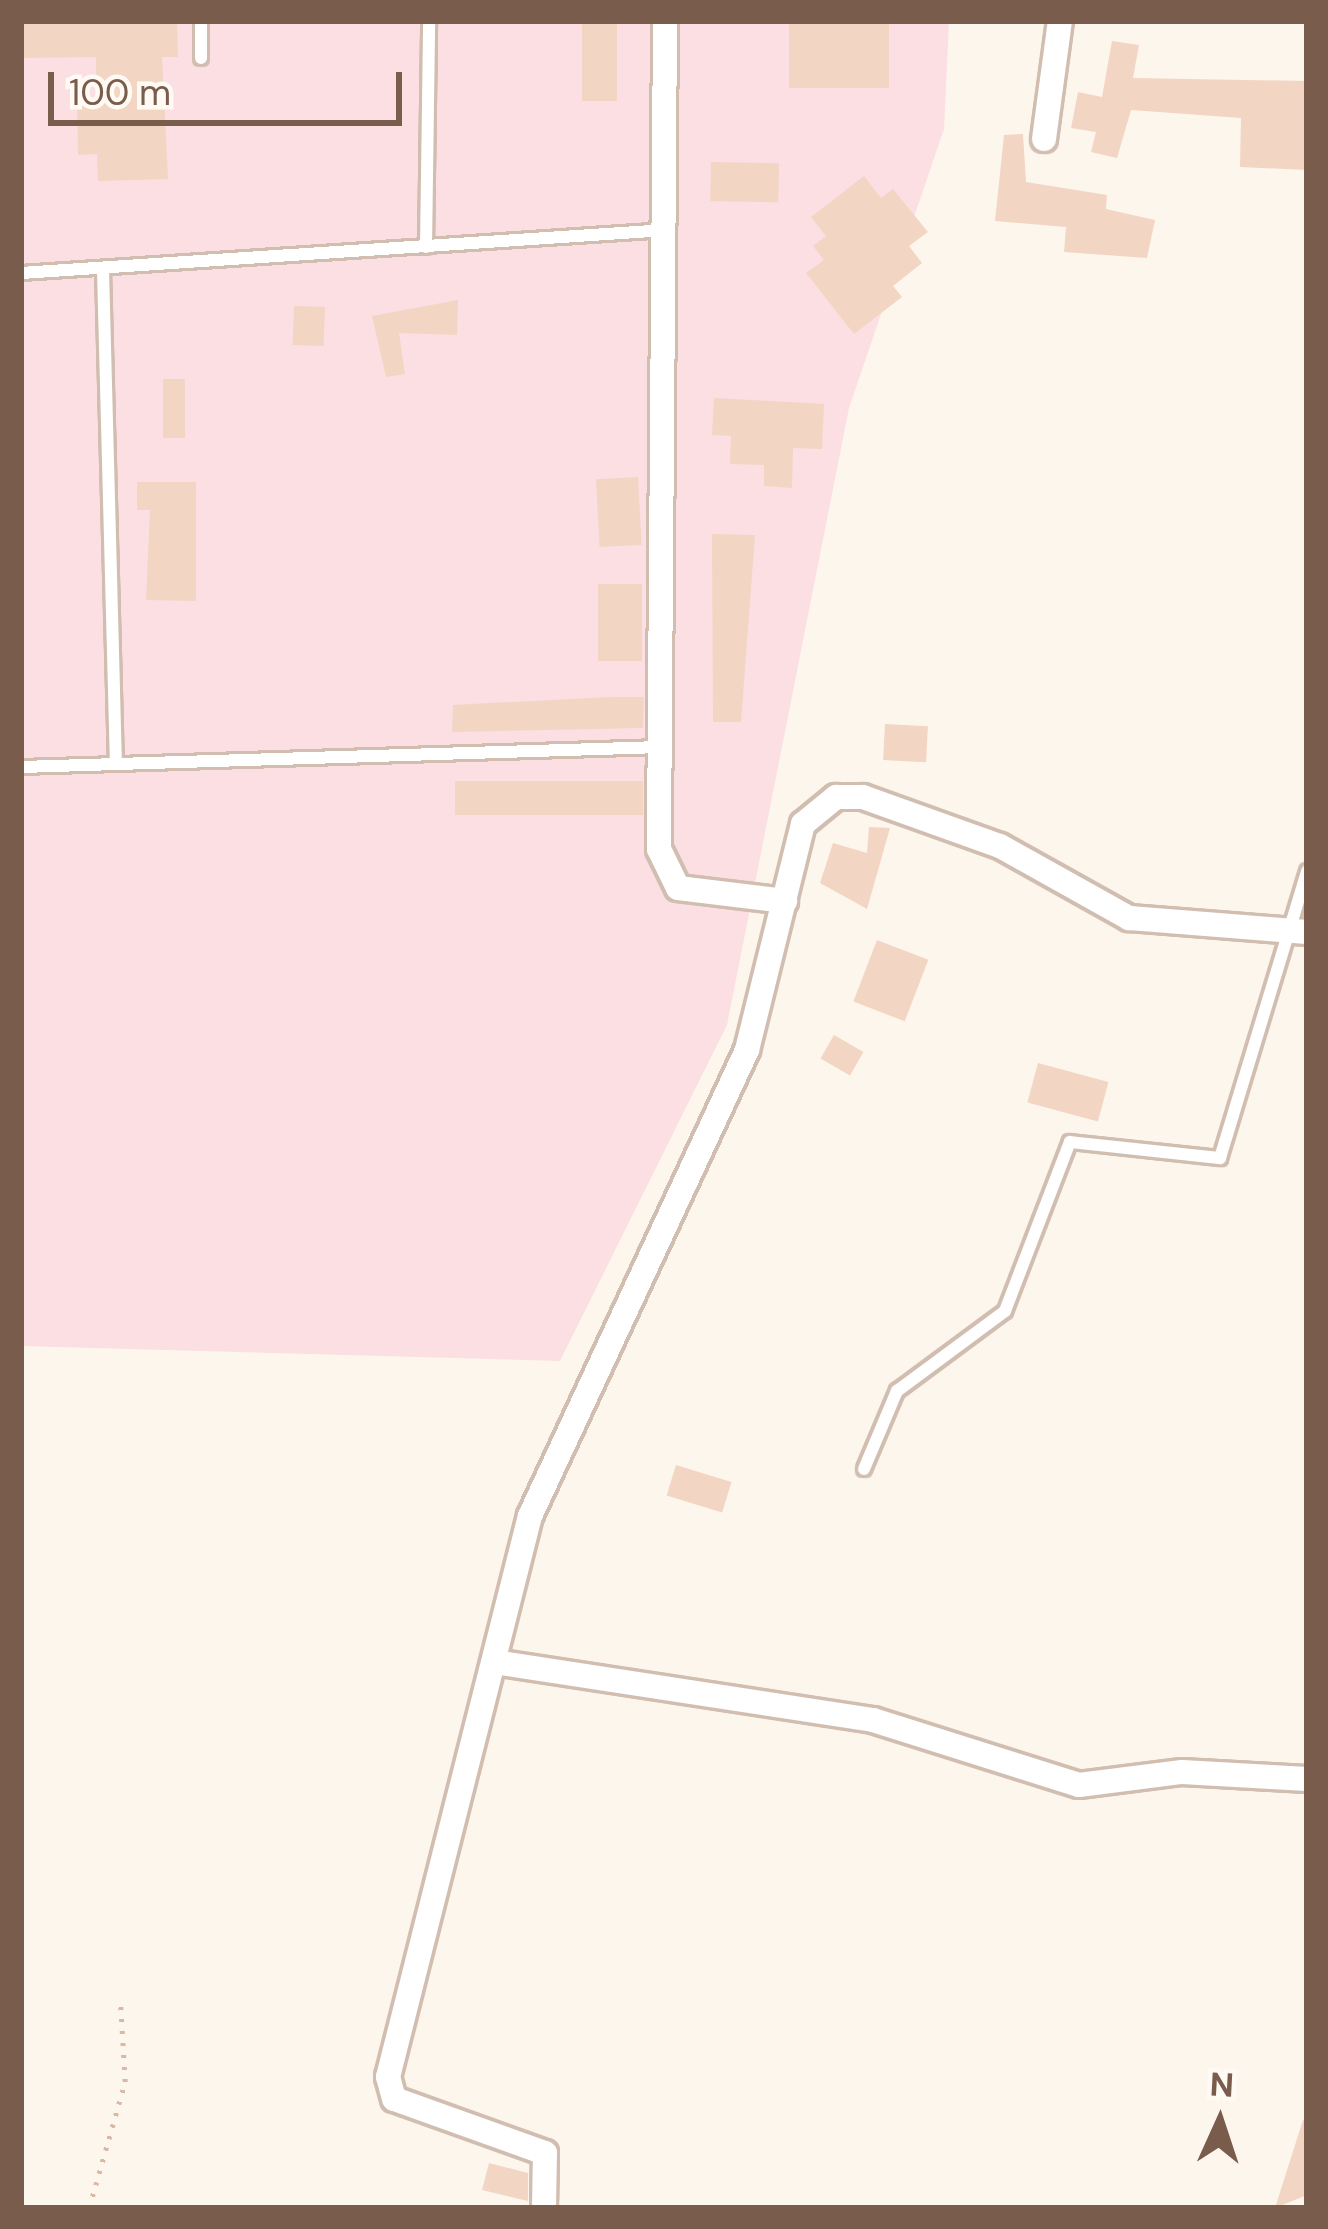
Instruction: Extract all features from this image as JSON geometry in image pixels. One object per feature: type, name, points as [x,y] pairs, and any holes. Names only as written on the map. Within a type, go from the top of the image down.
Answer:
[{"type":"street","points":[[665,21],[664,872],[706,897],[785,901]]},
{"type":"street","points":[[1044,139],[1060,21]]},
{"type":"street","points":[[544,2208],[550,2171],[532,2144],[386,2091],[530,1516],[747,1050],[785,901],[816,806],[863,797],[984,838],[1116,914],[1298,930]]},
{"type":"street","points":[[494,1661],[873,1720],[1079,1785],[1182,1772],[1307,1778]]},
{"type":"lane","points":[[201,21],[201,58]]},
{"type":"lane","points":[[426,247],[429,21]]},
{"type":"lane","points":[[21,273],[666,230]]},
{"type":"lane","points":[[104,270],[116,764]]},
{"type":"lane","points":[[21,767],[662,747]]},
{"type":"lane","points":[[864,1469],[897,1391],[1005,1312],[1070,1142],[1220,1158],[1298,930],[1307,871]]},
{"type":"path","points":[[89,2208],[125,2082],[120,1999]]},
{"type":"shaded area","points":[[21,21],[949,21],[944,129],[849,408],[727,1025],[560,1361],[21,1346]]},
{"type":"building","points":[[21,21],[177,21],[178,57],[162,57],[168,179],[98,181],[97,154],[78,155],[77,102],[96,101],[96,57],[21,58]]},
{"type":"building","points":[[582,21],[617,21],[617,101],[582,101]]},
{"type":"building","points":[[789,21],[889,21],[889,88],[789,88]]},
{"type":"building","points":[[1112,41],[1139,45],[1133,78],[1307,81],[1307,170],[1240,167],[1241,118],[1131,110],[1117,158],[1091,152],[1096,132],[1071,128],[1078,92],[1102,97]]},
{"type":"building","points":[[1023,134],[1026,182],[1107,195],[1106,209],[1155,220],[1147,258],[1064,252],[1066,227],[995,221],[1004,135]]},
{"type":"building","points":[[711,162],[779,163],[778,202],[710,201]]},
{"type":"building","points":[[864,176],[881,198],[893,189],[928,232],[909,246],[922,263],[893,286],[902,297],[854,334],[806,273],[824,260],[813,246],[826,236],[811,217]]},
{"type":"building","points":[[458,300],[457,335],[399,333],[405,374],[386,377],[372,316]]},
{"type":"building","points":[[294,306],[325,307],[324,346],[293,345]]},
{"type":"building","points":[[163,379],[185,379],[185,438],[163,438]]},
{"type":"building","points":[[714,398],[824,404],[822,449],[793,448],[792,488],[764,486],[764,465],[730,464],[731,436],[712,435]]},
{"type":"building","points":[[638,477],[642,545],[600,547],[596,479]]},
{"type":"building","points":[[137,482],[196,482],[196,601],[146,600],[150,510],[137,510]]},
{"type":"building","points":[[712,534],[755,535],[741,722],[713,722]]},
{"type":"building","points":[[598,584],[642,584],[642,661],[598,661]]},
{"type":"building","points":[[644,697],[643,728],[452,732],[453,705]]},
{"type":"building","points":[[885,724],[928,726],[926,762],[883,760]]},
{"type":"building","points":[[455,781],[643,781],[643,815],[455,815]]},
{"type":"building","points":[[869,827],[890,828],[867,909],[820,883],[833,843],[867,853]]},
{"type":"building","points":[[877,940],[928,960],[905,1021],[853,1002]]},
{"type":"building","points":[[834,1035],[863,1052],[850,1075],[820,1058]]},
{"type":"building","points":[[1038,1063],[1109,1082],[1098,1121],[1027,1103]]},
{"type":"building","points":[[676,1465],[731,1482],[722,1513],[667,1496]]},
{"type":"building","points":[[1303,2120],[1307,2121],[1307,2195],[1275,2208]]},
{"type":"building","points":[[489,2163],[528,2173],[528,2201],[482,2190]]}]
